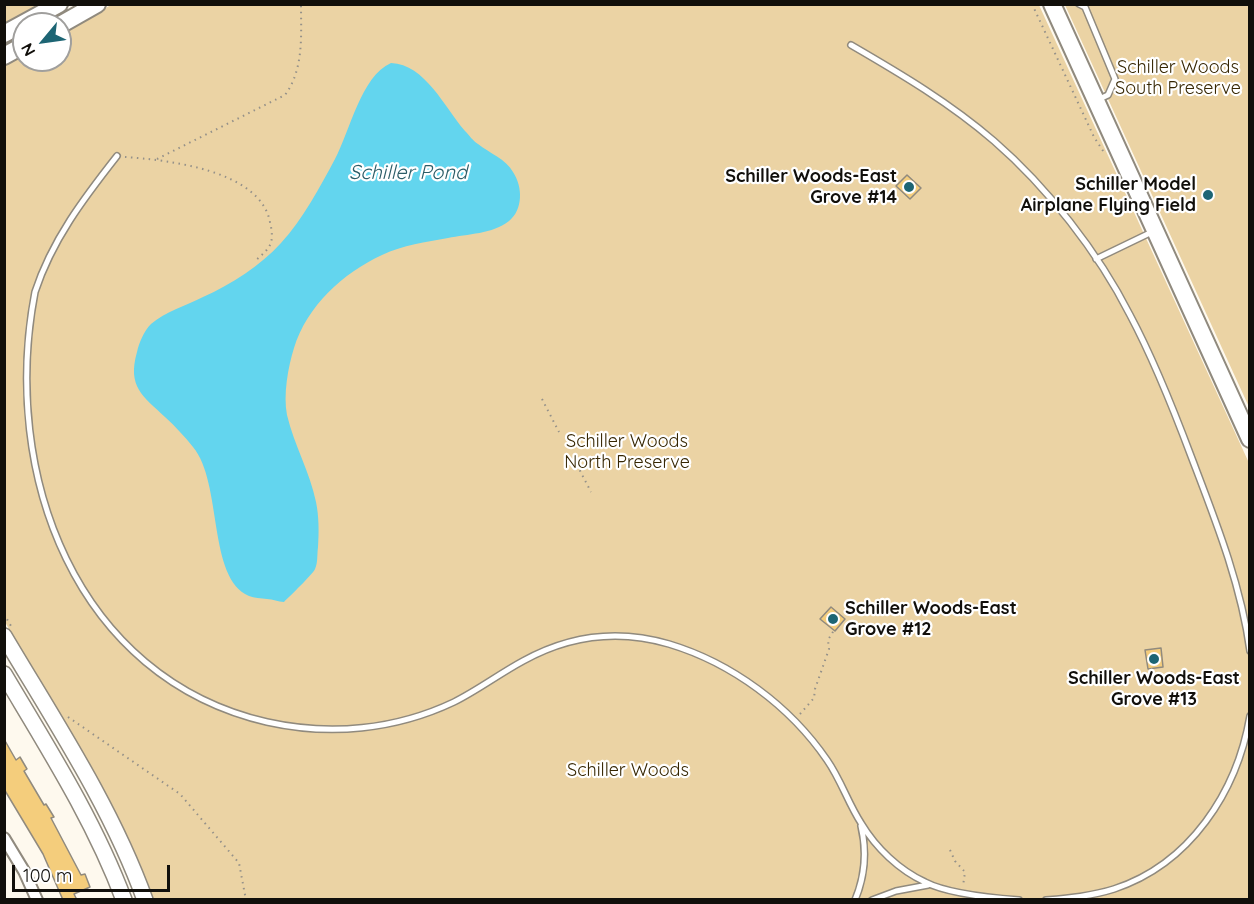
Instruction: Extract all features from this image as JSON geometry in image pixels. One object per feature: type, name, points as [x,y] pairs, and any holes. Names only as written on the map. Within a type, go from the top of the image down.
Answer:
[{"type":"main road","points":[[4,34],[59,4]]},
{"type":"main road","points":[[72,18],[97,4]]},
{"type":"main road","points":[[1052,4],[1250,439]]},
{"type":"main road","points":[[10,635],[122,843],[145,900]]},
{"type":"main road","points":[[4,674],[81,804],[124,900]]},
{"type":"street","points":[[4,838],[24,871],[37,900]]},
{"type":"lane","points":[[1079,4],[1085,7],[1115,78],[1108,95],[1096,100]]},
{"type":"lane","points":[[851,45],[924,89],[993,141],[1046,196],[1096,259],[1129,313],[1176,418],[1225,553],[1240,602],[1250,651]]},
{"type":"lane","points":[[21,345],[34,294],[57,241],[90,190],[117,156]]},
{"type":"lane","points":[[1096,259],[1156,230]]},
{"type":"lane","points":[[90,612],[138,659],[184,690],[228,711],[290,726],[332,730],[404,720],[456,701],[541,652],[576,639],[607,635],[652,640],[705,658],[752,685],[793,720],[825,757],[870,836],[891,858],[916,878],[930,885],[962,892],[1018,900]]},
{"type":"lane","points":[[1046,900],[1097,894],[1115,888],[1146,874],[1177,853],[1203,828],[1214,811],[1231,778],[1248,733],[1250,716]]},
{"type":"lane","points":[[855,900],[862,877],[865,851],[860,821]]},
{"type":"lane","points":[[872,900],[896,891],[930,885]]},
{"type":"path","points":[[157,159],[285,95],[297,72],[301,49],[301,4]]},
{"type":"path","points":[[1032,4],[1094,137],[1108,158]]},
{"type":"path","points":[[117,156],[157,159],[210,172],[229,179],[254,193],[270,218],[272,238],[271,247],[255,261]]},
{"type":"path","points":[[542,399],[559,432]]},
{"type":"path","points":[[577,465],[591,492]]},
{"type":"path","points":[[4,614],[10,635]]},
{"type":"path","points":[[793,720],[814,698],[814,689],[829,649],[828,640],[834,630]]},
{"type":"path","points":[[62,713],[180,794],[239,863],[246,900]]},
{"type":"path","points":[[950,849],[955,861],[965,872],[962,892]]},
{"type":"green space","points":[[5,4],[45,5],[32,12],[12,12],[12,22],[5,26]]},
{"type":"green space","name":"Schiller Woods North Preserve","points":[[111,5],[1039,5],[1249,463],[1249,899],[153,899],[140,864],[111,804],[5,622],[5,64],[12,60],[12,72],[72,72],[72,26]]},
{"type":"green space","name":"Schiller Woods South Preserve","points":[[1065,5],[1249,5],[1249,407]]},
{"type":"water","name":"Schiller Pond","points":[[391,63],[403,65],[424,79],[473,140],[510,167],[519,184],[519,205],[509,221],[495,229],[406,246],[368,262],[328,292],[308,318],[294,348],[287,381],[286,399],[290,426],[316,502],[319,530],[317,564],[310,576],[284,602],[251,597],[236,586],[227,570],[202,463],[187,439],[139,390],[134,374],[138,348],[151,324],[169,312],[214,292],[255,267],[289,234],[304,213],[335,159],[364,92],[381,70]]},
{"type":"building","name":"Schiller Woods-East Grove #14","points":[[907,175],[921,188],[910,199],[896,186]]},
{"type":"building","name":"Schiller Woods-East Grove #12","points":[[831,607],[845,619],[835,631],[820,619]]},
{"type":"building","name":"Schiller Woods-East Grove #13","points":[[1161,648],[1163,667],[1148,669],[1145,650]]},
{"type":"building","points":[[4,739],[16,760],[20,757],[27,769],[24,771],[44,805],[46,804],[54,817],[51,818],[81,875],[85,874],[90,887],[74,894],[77,900],[63,900],[43,854],[4,789]]},
{"type":"place","name":"Schiller Woods-East Grove #14","points":[[909,187]]},
{"type":"place","name":"Schiller Model Airplane Flying Field","points":[[1208,195]]},
{"type":"place","name":"Schiller Woods-East Grove #12","points":[[833,619]]},
{"type":"place","name":"Schiller Woods-East Grove #13","points":[[1154,659]]},
{"type":"park label","name":"Schiller Woods","points":[[628,771]]}]
